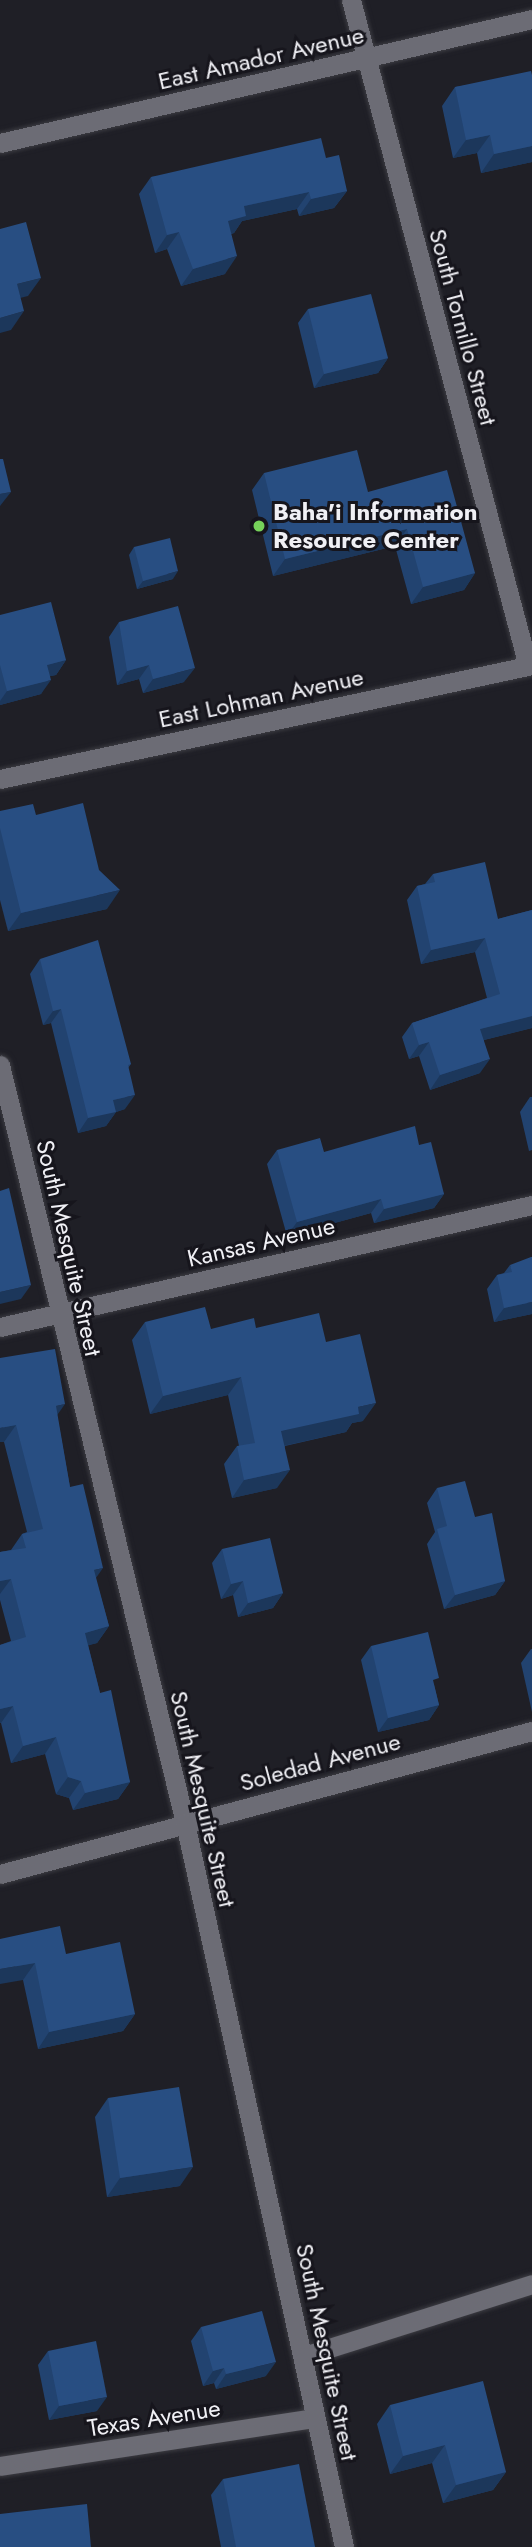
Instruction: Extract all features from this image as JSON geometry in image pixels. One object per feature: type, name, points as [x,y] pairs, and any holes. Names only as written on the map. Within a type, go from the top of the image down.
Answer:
[{"type":"street","name":"South Tornillo Street","points":[[351,0],[530,666]]},
{"type":"street","name":"East Amador Avenue","points":[[0,143],[532,19]]},
{"type":"street","name":"East Lohman Avenue","points":[[0,779],[530,666]]},
{"type":"street","name":"South Mesquite Street","points":[[0,1065],[185,1823],[344,2547]]},
{"type":"street","name":"Kansas Avenue","points":[[0,1327],[532,1205]]},
{"type":"street","name":"Soledad Avenue","points":[[0,1874],[532,1731]]},
{"type":"street","points":[[304,2356],[532,2284]]},
{"type":"street","name":"Texas Avenue","points":[[0,2466],[315,2418]]},
{"type":"building","points":[[531,71],[532,146],[494,154],[490,135],[466,140],[455,87]]},
{"type":"building","points":[[321,138],[326,158],[339,155],[347,191],[311,199],[309,192],[244,206],[246,216],[228,221],[237,256],[193,269],[179,232],[167,235],[151,177]]},
{"type":"building","points":[[26,222],[41,278],[17,284],[24,311],[0,318],[0,229]]},
{"type":"building","points":[[371,294],[388,358],[324,374],[308,309]]},
{"type":"building","points":[[357,450],[368,492],[447,470],[475,573],[423,587],[407,529],[285,559],[264,473]]},
{"type":"building","points":[[0,459],[3,459],[11,492],[0,494]]},
{"type":"building","points":[[170,538],[178,571],[143,581],[134,547]]},
{"type":"building","points":[[51,602],[66,660],[47,665],[51,680],[7,691],[0,665],[0,615]]},
{"type":"building","points":[[178,606],[195,668],[153,679],[149,665],[127,671],[119,622]]},
{"type":"building","points":[[83,803],[99,870],[120,890],[21,913],[0,828],[0,811],[33,804],[36,815]]},
{"type":"building","points":[[485,862],[498,919],[532,910],[532,1016],[480,1029],[490,1059],[440,1075],[429,1042],[419,1045],[412,1023],[500,994],[485,938],[431,950],[417,886],[435,882],[433,874]]},
{"type":"building","points":[[98,940],[131,1064],[128,1065],[135,1095],[113,1100],[116,1112],[88,1118],[61,1009],[53,1011],[40,959]]},
{"type":"building","points":[[415,1126],[419,1145],[431,1142],[444,1194],[384,1209],[381,1199],[297,1222],[277,1150],[320,1138],[324,1152]]},
{"type":"building","points":[[9,1188],[31,1285],[0,1292],[0,1191]]},
{"type":"building","points":[[532,1257],[532,1302],[504,1308],[497,1275],[512,1272],[510,1265]]},
{"type":"building","points":[[205,1307],[211,1329],[254,1318],[256,1328],[319,1313],[326,1342],[360,1334],[376,1403],[358,1407],[359,1414],[281,1431],[290,1470],[244,1480],[237,1446],[255,1443],[241,1377],[163,1396],[145,1322]]},
{"type":"building","points":[[55,1349],[65,1404],[56,1406],[70,1487],[83,1484],[103,1568],[94,1570],[109,1626],[85,1633],[100,1693],[111,1690],[130,1782],[85,1793],[81,1781],[68,1777],[56,1737],[23,1746],[13,1706],[0,1709],[0,1645],[26,1637],[11,1579],[0,1581],[0,1552],[26,1548],[22,1534],[43,1529],[16,1425],[0,1428],[0,1358]]},
{"type":"building","points":[[465,1481],[475,1517],[492,1513],[505,1581],[455,1595],[437,1529],[447,1526],[437,1488]]},
{"type":"building","points":[[270,1538],[283,1593],[248,1603],[243,1581],[231,1584],[222,1549]]},
{"type":"building","points":[[428,1632],[439,1678],[433,1680],[439,1705],[388,1718],[371,1646]]},
{"type":"building","points":[[60,1926],[66,1954],[120,1942],[135,2014],[49,2032],[35,1963],[0,1969],[0,1939]]},
{"type":"building","points":[[179,2087],[193,2167],[120,2178],[108,2098]]},
{"type":"building","points":[[262,2311],[276,2362],[226,2374],[224,2368],[213,2371],[201,2327]]},
{"type":"building","points":[[96,2341],[107,2397],[59,2406],[48,2351]]},
{"type":"building","points":[[483,2381],[506,2472],[456,2485],[445,2445],[403,2456],[390,2405]]},
{"type":"building","points":[[299,2464],[315,2547],[236,2547],[223,2479]]},
{"type":"building","points":[[87,2504],[91,2547],[0,2547],[0,2514]]},
{"type":"place","name":"Baha'i Information Resource Center","points":[[259,526]]}]
